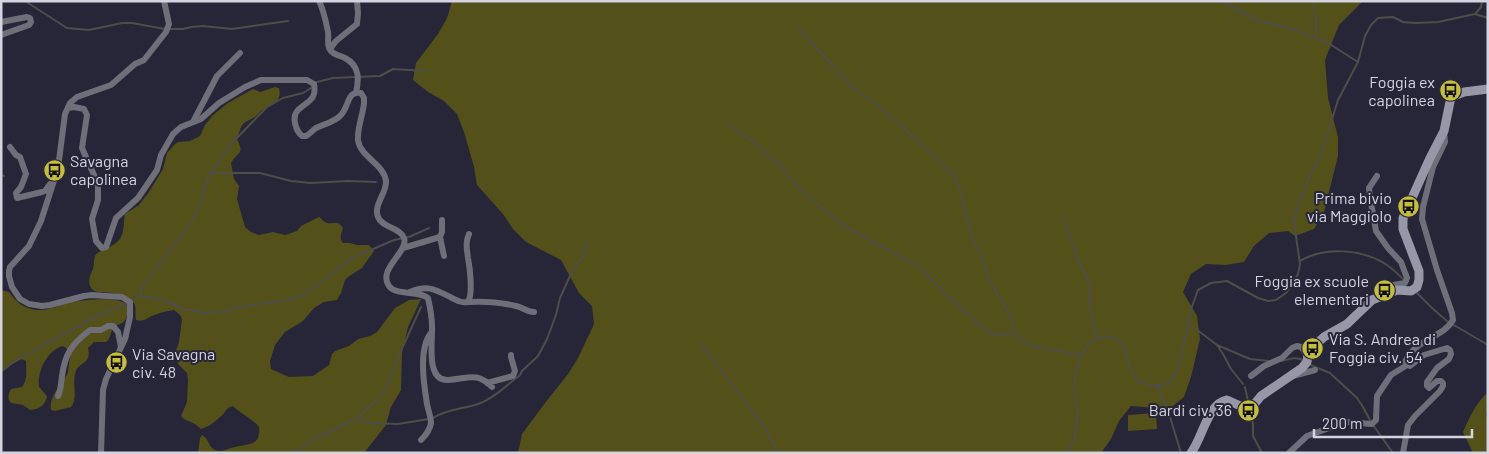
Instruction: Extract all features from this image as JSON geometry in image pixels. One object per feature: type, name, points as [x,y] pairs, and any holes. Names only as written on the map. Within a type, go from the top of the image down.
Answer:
[{"type":"street","points":[[101,453],[103,390],[106,379],[125,339],[130,317],[130,302],[115,296],[92,295],[50,305],[30,304],[20,298],[12,287],[9,276],[10,267],[29,246],[36,234],[58,168],[65,114],[70,103],[77,97],[111,85],[135,64],[144,60],[166,32],[168,24],[164,1]]},
{"type":"street","points":[[68,108],[74,106],[84,109],[87,115],[82,148],[98,184],[98,200],[92,219],[96,241],[102,248],[106,247],[116,218],[138,198],[157,170],[161,155],[173,134],[182,127],[201,119],[219,103],[245,87],[260,80],[307,80],[314,84],[315,92],[313,98],[297,112],[295,122],[300,135],[305,136],[344,112],[347,101],[356,92],[359,78],[356,68],[346,58],[334,54],[330,49],[324,16],[319,1]]},
{"type":"street","points":[[330,49],[336,41],[357,24],[357,1]]},
{"type":"street","points":[[1,22],[27,17],[30,18],[31,22],[29,25],[1,35]]},
{"type":"street","points":[[193,122],[217,76],[240,53]]},
{"type":"street","points":[[1191,453],[1201,436],[1212,410],[1219,403],[1227,400],[1249,408],[1261,396],[1302,368],[1307,362],[1311,349],[1324,337],[1347,324],[1372,300],[1397,290],[1411,290],[1416,287],[1419,280],[1419,271],[1403,230],[1403,218],[1444,131],[1451,97],[1464,92],[1488,88]]},
{"type":"street","points":[[356,92],[361,93],[364,98],[364,112],[358,141],[362,149],[383,172],[386,178],[377,213],[382,222],[402,234],[405,243],[388,272],[387,281],[390,288],[423,295],[428,298],[431,313],[434,371],[440,378],[446,380],[475,376],[490,385],[512,376],[515,371],[511,355]]},
{"type":"street","points":[[1406,365],[1408,356],[1419,345],[1447,329],[1453,320],[1422,219],[1423,207],[1433,167],[1445,142],[1444,131]]},
{"type":"street","points":[[10,147],[20,158],[26,174],[22,187],[16,193],[17,198],[45,191],[50,184],[54,183]]},
{"type":"street","points":[[1377,176],[1371,183],[1370,188],[1374,225],[1380,237],[1400,262],[1407,278],[1405,283],[1389,286],[1385,294]]},
{"type":"street","points":[[442,220],[440,237],[444,256]]},
{"type":"street","points":[[468,302],[470,301],[470,294],[466,240],[469,234]]},
{"type":"street","points":[[403,248],[440,237]]},
{"type":"street","points":[[409,292],[416,289],[430,288],[461,302],[480,301],[511,305],[534,312]]},
{"type":"street","points":[[58,396],[63,368],[70,350],[75,341],[90,330],[101,330],[108,326],[113,326],[120,336],[121,350]]},
{"type":"street","points":[[421,440],[426,435],[431,422],[425,389],[423,357],[428,337],[432,332]]},
{"type":"street","points":[[1251,376],[1264,366],[1282,358],[1292,348],[1297,346],[1301,347],[1308,356]]},
{"type":"street","points":[[1289,453],[1308,436],[1346,422],[1372,424],[1376,420],[1377,396],[1392,375],[1406,365],[1410,366],[1424,355],[1448,348],[1451,354],[1449,358],[1437,368],[1427,382],[1427,386],[1430,388],[1437,381],[1441,381],[1443,386],[1408,425],[1403,453]]},
{"type":"street","points":[[1290,376],[1315,370]]},
{"type":"shaded area","points":[[452,1],[1363,1],[1339,25],[1325,60],[1328,98],[1338,137],[1338,156],[1324,212],[1314,229],[1295,236],[1288,231],[1269,233],[1254,246],[1244,262],[1225,265],[1206,264],[1191,274],[1183,292],[1197,316],[1200,339],[1184,397],[1169,409],[1131,406],[1119,421],[1111,439],[1101,453],[518,453],[522,434],[578,358],[594,324],[592,306],[579,293],[561,260],[526,242],[477,185],[474,167],[457,114],[444,101],[428,92],[413,80],[416,63],[438,34],[447,18]]},
{"type":"shaded area","points":[[275,87],[279,88],[278,100],[241,127],[237,139],[240,152],[231,163],[234,179],[239,186],[237,199],[245,227],[259,235],[273,232],[285,235],[297,231],[301,226],[319,217],[324,222],[339,223],[341,225],[343,228],[341,238],[343,243],[369,245],[374,251],[362,268],[345,280],[337,300],[324,302],[314,308],[303,321],[285,332],[275,345],[270,361],[271,369],[289,377],[313,376],[329,365],[332,354],[335,351],[377,332],[395,308],[409,300],[421,299],[408,327],[402,353],[401,390],[391,407],[386,425],[364,453],[198,453],[202,435],[213,449],[222,451],[253,443],[258,438],[259,427],[254,421],[233,406],[228,408],[214,422],[201,429],[184,419],[181,416],[187,402],[188,380],[187,373],[178,364],[175,353],[179,342],[182,319],[180,315],[174,310],[143,320],[136,320],[135,305],[130,299],[117,294],[95,292],[90,285],[89,280],[95,256],[119,240],[123,231],[125,214],[139,205],[149,192],[163,169],[167,153],[175,144],[190,141],[200,136],[205,125],[213,115],[228,103],[253,89],[260,92]]},
{"type":"shaded area","points":[[1,290],[9,292],[25,307],[38,310],[72,302],[108,299],[127,305],[128,312],[125,320],[113,327],[109,339],[106,342],[94,342],[88,348],[87,360],[76,371],[74,380],[75,394],[71,407],[55,411],[51,410],[53,396],[68,373],[70,354],[63,346],[52,352],[41,368],[39,387],[47,396],[43,404],[39,408],[30,410],[23,405],[11,403],[8,396],[11,389],[22,387],[24,384],[26,361],[15,361],[1,372]]},
{"type":"shaded area","points":[[1488,392],[1488,410],[1486,414],[1488,423],[1488,453],[1473,453],[1463,432],[1474,410]]},
{"type":"shaded area","points":[[1156,413],[1157,429],[1128,431],[1128,415]]},
{"type":"waterway","points":[[25,1],[67,28],[89,30],[122,23],[132,23],[165,29]]},
{"type":"waterway","points":[[1222,1],[1259,21],[1295,30],[1328,43],[1358,62]]},
{"type":"waterway","points":[[1313,1],[1316,17],[1316,38]]},
{"type":"waterway","points":[[1475,14],[1481,7],[1482,1]]},
{"type":"waterway","points":[[1066,453],[1074,441],[1078,416],[1074,386],[1079,359],[1090,342],[1104,336],[1116,338],[1124,346],[1129,367],[1137,380],[1152,386],[1167,384],[1174,377],[1182,354],[1190,312],[1198,290],[1211,283],[1227,281],[1258,298],[1268,301],[1276,300],[1286,293],[1291,286],[1298,274],[1300,264],[1294,222],[1298,204],[1323,149],[1338,100],[1358,62],[1365,36],[1371,25],[1378,18],[1393,17],[1403,22],[1415,23],[1438,22],[1475,14],[1488,18]]},
{"type":"waterway","points":[[170,29],[203,26],[232,29],[288,21]]},
{"type":"waterway","points":[[798,28],[856,91],[871,100],[903,127],[955,176],[972,238],[985,264],[988,278],[1011,317],[1014,332],[1017,336],[1027,344],[1044,349],[1082,355]]},
{"type":"waterway","points":[[315,84],[333,78],[380,76],[393,69],[426,71]]},
{"type":"waterway","points":[[140,296],[142,287],[192,222],[199,208],[208,177],[229,146],[267,107],[283,98],[303,93],[311,88]]},
{"type":"waterway","points":[[728,124],[755,143],[783,168],[802,191],[844,226],[918,266],[987,331],[998,335],[1014,332]]},
{"type":"waterway","points":[[212,173],[260,173],[291,181],[310,183],[376,182]]},
{"type":"waterway","points":[[1063,215],[1078,260],[1087,278],[1090,310],[1097,339]]},
{"type":"waterway","points":[[131,301],[140,296],[164,300],[185,310],[206,313],[224,312],[235,308],[294,299],[312,289],[350,259],[394,240],[409,237],[429,228]]},
{"type":"waterway","points":[[433,418],[489,399],[520,375],[538,356],[547,339],[560,298],[574,267],[583,257],[586,243]]},
{"type":"waterway","points":[[1300,261],[1310,256],[1332,251],[1356,253],[1387,265],[1405,281]]},
{"type":"waterway","points":[[1415,291],[1448,322]]},
{"type":"waterway","points":[[1,370],[97,316],[127,303]]},
{"type":"waterway","points":[[294,453],[313,440],[360,417],[378,399],[386,389],[395,364],[421,307]]},
{"type":"waterway","points":[[1188,323],[1217,345],[1231,369],[1243,384]]},
{"type":"waterway","points":[[1452,324],[1488,345]]},
{"type":"waterway","points":[[701,344],[767,431],[778,453]]},
{"type":"waterway","points":[[1217,345],[1250,359],[1269,361]]},
{"type":"waterway","points":[[1282,361],[1296,358],[1304,361]]},
{"type":"waterway","points":[[1308,364],[1330,373],[1357,398],[1371,422]]},
{"type":"waterway","points":[[1157,385],[1170,417],[1181,453]]},
{"type":"waterway","points":[[1245,387],[1249,406]]},
{"type":"waterway","points":[[1250,410],[1253,436],[1262,453]]},
{"type":"waterway","points":[[360,417],[362,421],[371,423],[398,424],[429,419]]},
{"type":"waterway","points":[[1373,425],[1393,453]]},
{"type":"place","name":"Foggia ex capolinea","points":[[1451,91]]},
{"type":"place","name":"Savagna capolinea","points":[[54,170]]},
{"type":"place","name":"Prima bivio via Maggiolo","points":[[1408,207]]},
{"type":"place","name":"Foggia ex scuole elementari","points":[[1385,290]]},
{"type":"place","name":"Via S. Andrea di Foggia civ. 54","points":[[1313,348]]},
{"type":"place","name":"Via Savagna civ. 48","points":[[116,363]]},
{"type":"place","name":"Bardi civ. 36","points":[[1248,410]]}]
